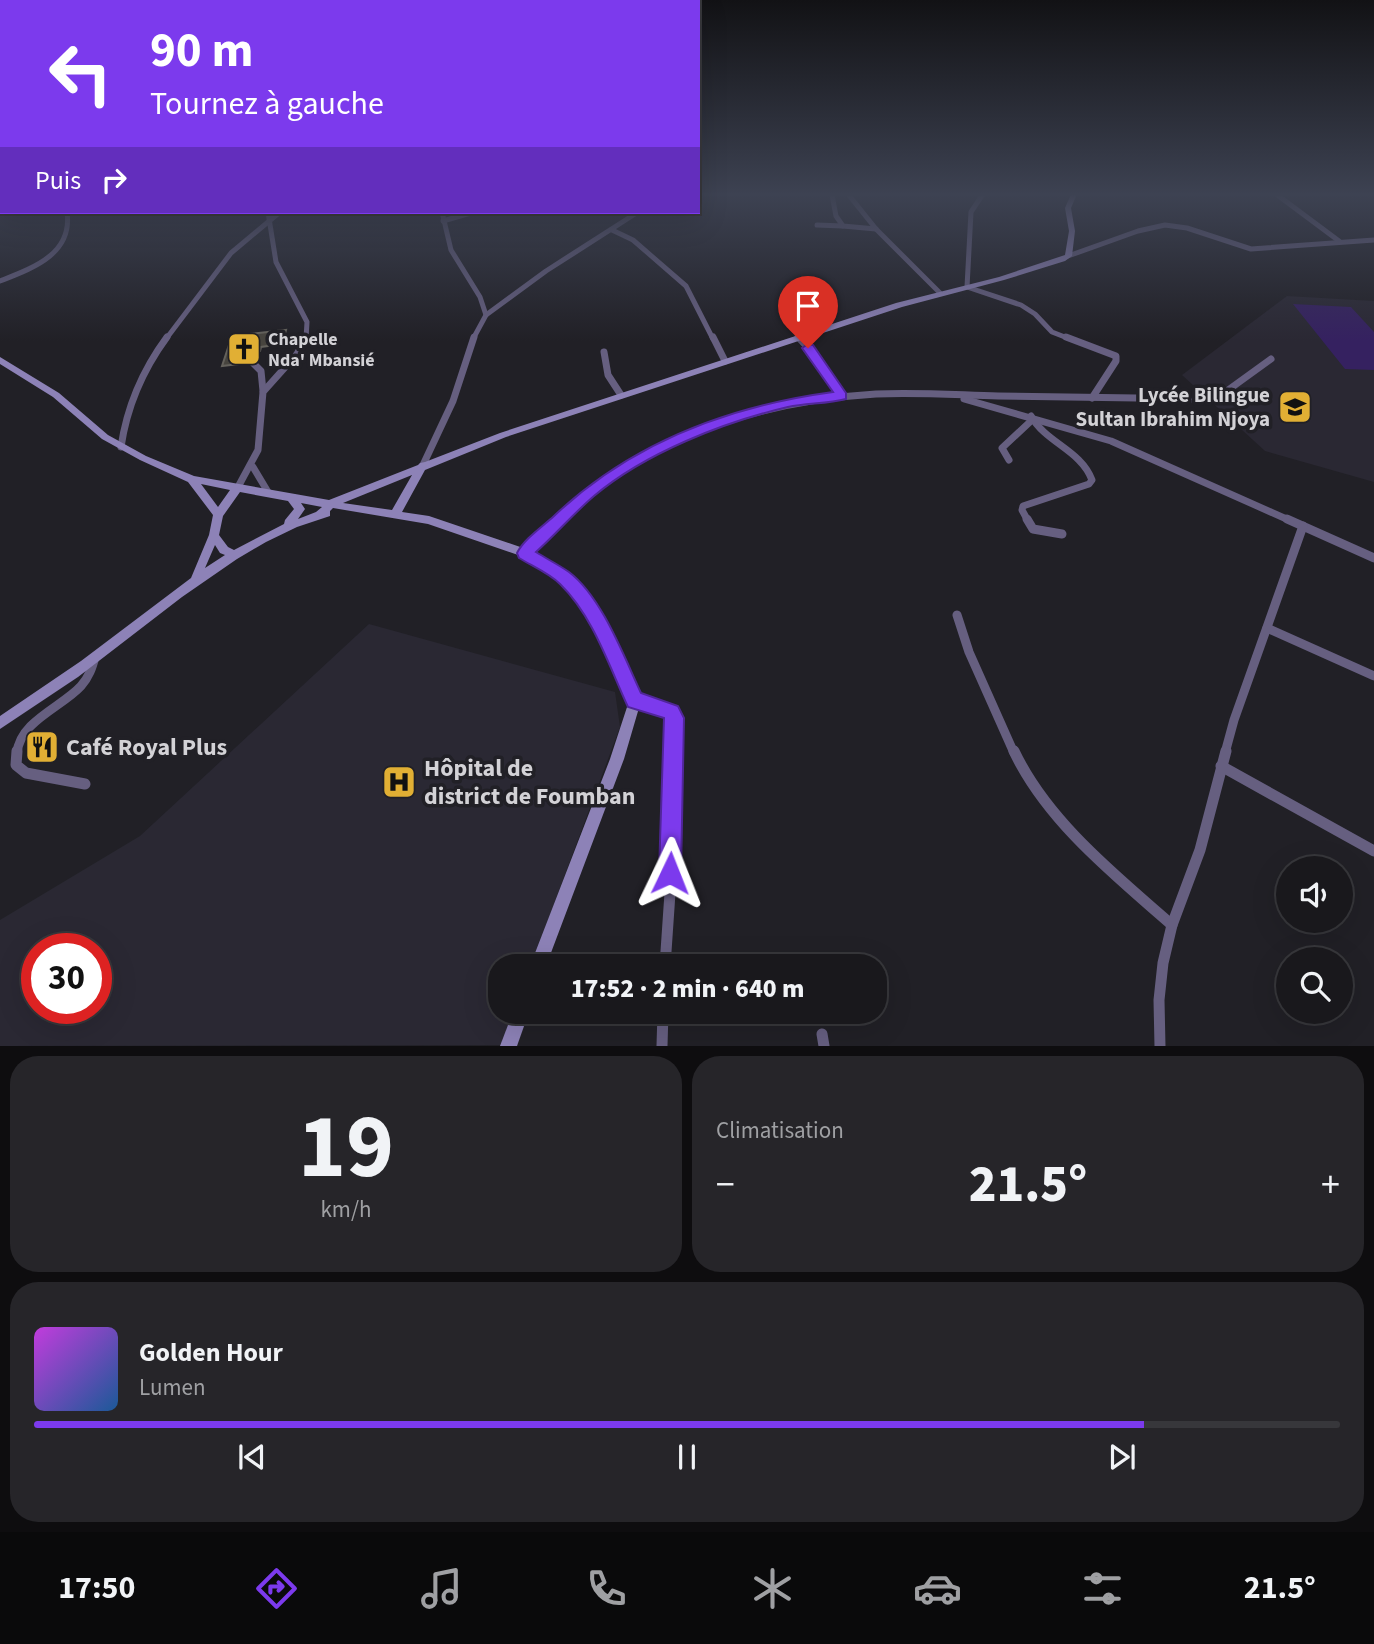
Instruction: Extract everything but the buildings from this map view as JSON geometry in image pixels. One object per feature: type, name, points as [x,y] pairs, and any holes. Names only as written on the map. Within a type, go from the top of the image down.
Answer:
[{"type":"street","points":[[0,281],[38,266],[50,257],[59,243]]},
{"type":"street","points":[[121,447],[125,419],[133,394],[160,347],[231,253],[244,243]]},
{"type":"street","points":[[263,391],[295,356],[308,334],[308,325],[301,309],[284,281],[273,243]]},
{"type":"street","points":[[447,243],[462,271],[482,299],[486,315]]},
{"type":"street","points":[[396,513],[423,465],[453,401],[469,346],[486,315],[538,276],[591,243]]},
{"type":"street","points":[[636,243],[686,286],[726,361]]},
{"type":"street","points":[[890,243],[940,293]]},
{"type":"street","points":[[967,288],[969,243]]},
{"type":"street","points":[[1068,256],[1070,243]]},
{"type":"street","points":[[320,515],[332,503],[423,465],[621,396],[940,293],[1011,277],[1108,243]]},
{"type":"street","points":[[1230,243],[1245,248],[1275,249],[1324,243]]},
{"type":"street","points":[[809,286],[815,294],[806,311],[828,328]]},
{"type":"street","points":[[967,288],[1021,305],[1032,311],[1052,332],[1116,356],[1116,361],[1091,398]]},
{"type":"street","points":[[798,337],[821,362],[842,396]]},
{"type":"street","points":[[604,352],[608,375],[621,396]]},
{"type":"street","points":[[525,553],[590,491],[657,450],[686,435],[769,407],[842,396],[1220,397],[1258,366],[1271,359]]},
{"type":"street","points":[[0,360],[56,395],[92,427],[121,447],[192,479],[291,498],[396,513],[455,528],[525,553],[565,578],[580,595],[603,631],[635,701],[617,759],[543,954]]},
{"type":"street","points":[[195,579],[214,535],[218,515],[253,467],[262,436],[261,371],[253,363]]},
{"type":"street","points":[[951,396],[1137,451],[1374,558]]},
{"type":"street","points":[[1009,460],[1002,448],[1032,418]]},
{"type":"street","points":[[1032,418],[1091,475],[1089,484],[1023,506],[1022,510],[1033,528],[1062,534]]},
{"type":"street","points":[[253,467],[268,492]]},
{"type":"street","points":[[192,479],[218,515]]},
{"type":"street","points":[[287,526],[300,509],[291,498]]},
{"type":"street","points":[[0,723],[95,657],[195,579],[233,554],[287,526],[348,506]]},
{"type":"street","points":[[1160,1045],[1160,988],[1172,925],[1200,850],[1234,720],[1303,526]]},
{"type":"street","points":[[214,535],[224,550],[233,554]]},
{"type":"street","points":[[957,615],[969,658],[996,708],[1021,765],[1052,808],[1093,854],[1172,925]]},
{"type":"street","points":[[1267,628],[1374,676]]},
{"type":"street","points":[[85,784],[26,773],[16,765],[15,752],[25,733],[87,681],[94,670],[95,657]]},
{"type":"street","points":[[635,701],[663,708],[671,712],[674,718],[666,954]]},
{"type":"street","points":[[1221,766],[1374,851]]},
{"type":"street","points":[[508,1045],[516,1024]]},
{"type":"street","points":[[662,1045],[663,1024]]},
{"type":"shaded area","name":"Lycée Bilingue Sultan Ibrahim Njoya","points":[[1287,296],[1374,301],[1374,482],[1265,451],[1182,375]]},
{"type":"shaded area","points":[[1293,304],[1351,307],[1374,332],[1374,370],[1345,369]]},
{"type":"shaded area","name":"Hôpital de district de Foumban","points":[[369,624],[615,692],[620,727],[535,954],[488,954],[488,1024],[509,1024],[501,1045],[0,1046],[0,920],[140,836]]},
{"type":"place","name":"Chapelle Nda' Mbansié","points":[[244,349]]},
{"type":"place","name":"Lycée Bilingue Sultan Ibrahim Njoya","points":[[1295,407]]},
{"type":"place","name":"Café Royal Plus","points":[[42,747]]},
{"type":"place","name":"Hôpital de district de Foumban","points":[[399,782]]},
{"type":"route","points":[[670,873],[674,718],[671,712],[663,708],[635,701],[603,631],[580,595],[565,578],[525,553],[590,491],[647,455],[686,435],[769,407],[842,396],[821,362],[808,348]]}]
